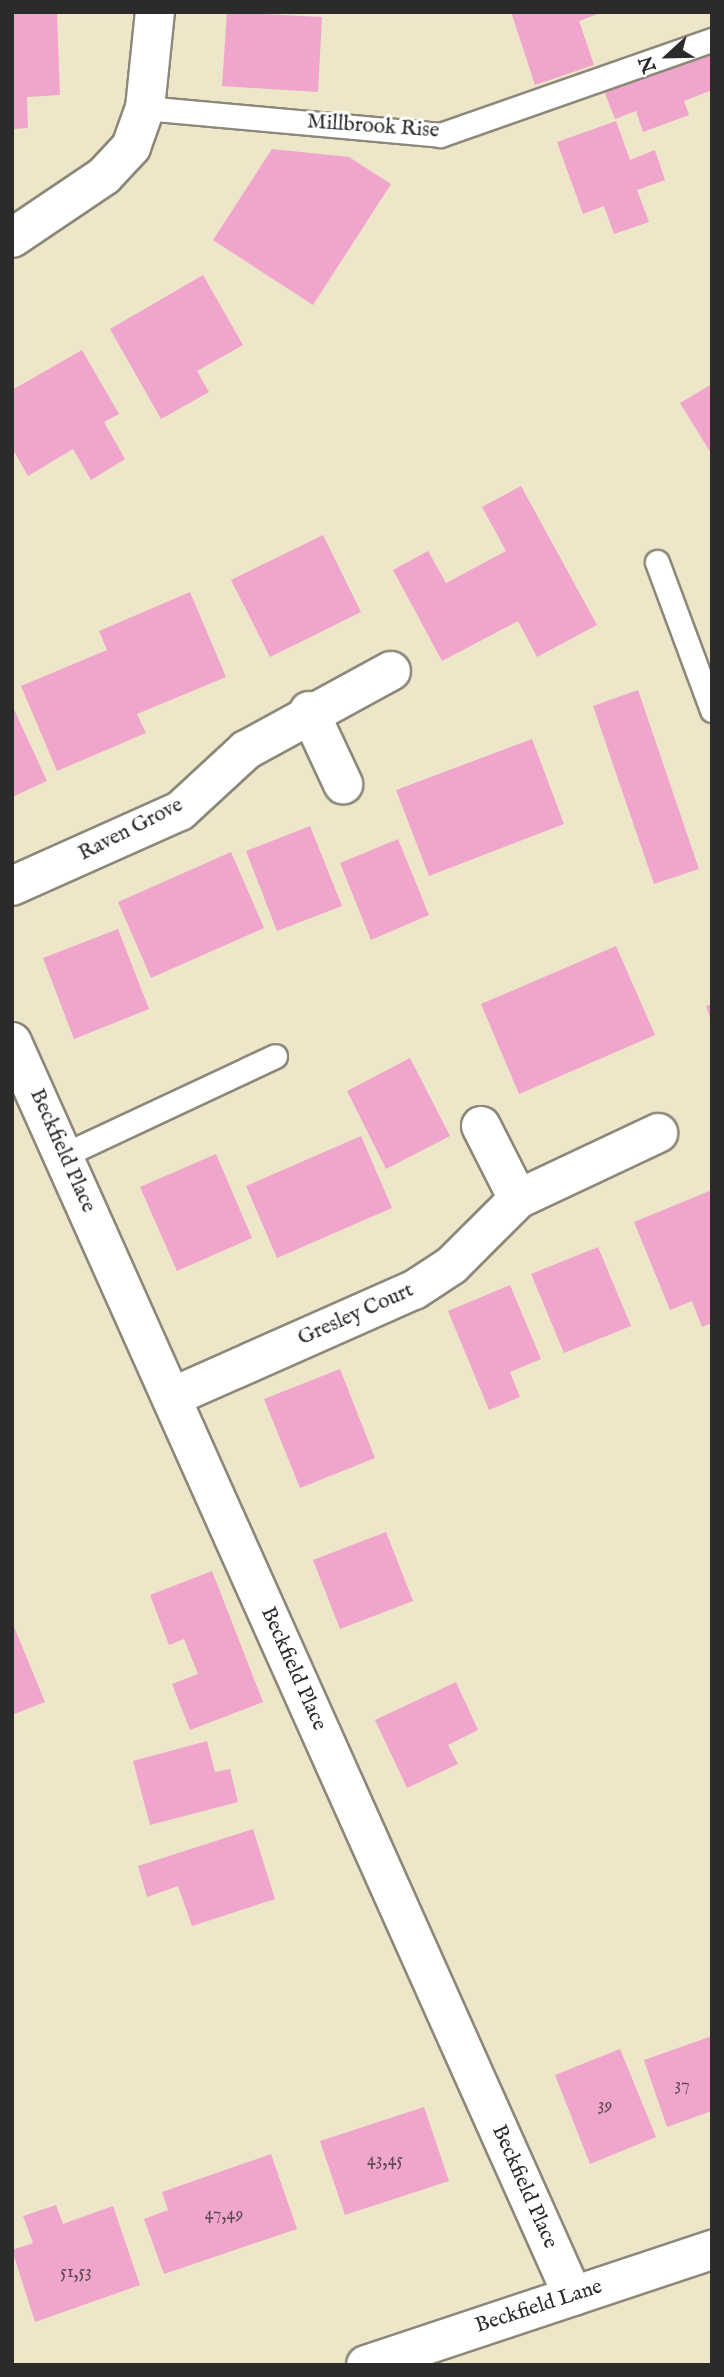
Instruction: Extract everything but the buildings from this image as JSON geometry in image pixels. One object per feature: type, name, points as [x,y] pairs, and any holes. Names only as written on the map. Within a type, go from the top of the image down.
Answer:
[{"type":"street","points":[[12,238],[104,176],[131,147],[145,108],[155,12]]},
{"type":"street","name":"Raven Grove","points":[[12,886],[180,811],[246,750],[309,712],[391,671]]},
{"type":"street","points":[[309,712],[343,784]]},
{"type":"street","name":"Beckfield Place","points":[[12,1042],[573,2296]]},
{"type":"street","points":[[481,1126],[518,1199]]},
{"type":"street","name":"Gresley Court","points":[[172,1397],[414,1290],[452,1265],[518,1199],[658,1133]]},
{"type":"street","name":"Beckfield Lane","points":[[366,2365],[712,2250]]},
{"type":"lane","name":"Millbrook Rise","points":[[145,108],[440,135],[712,40]]},
{"type":"lane","points":[[657,562],[712,710]]},
{"type":"lane","points":[[64,1155],[275,1056]]}]
